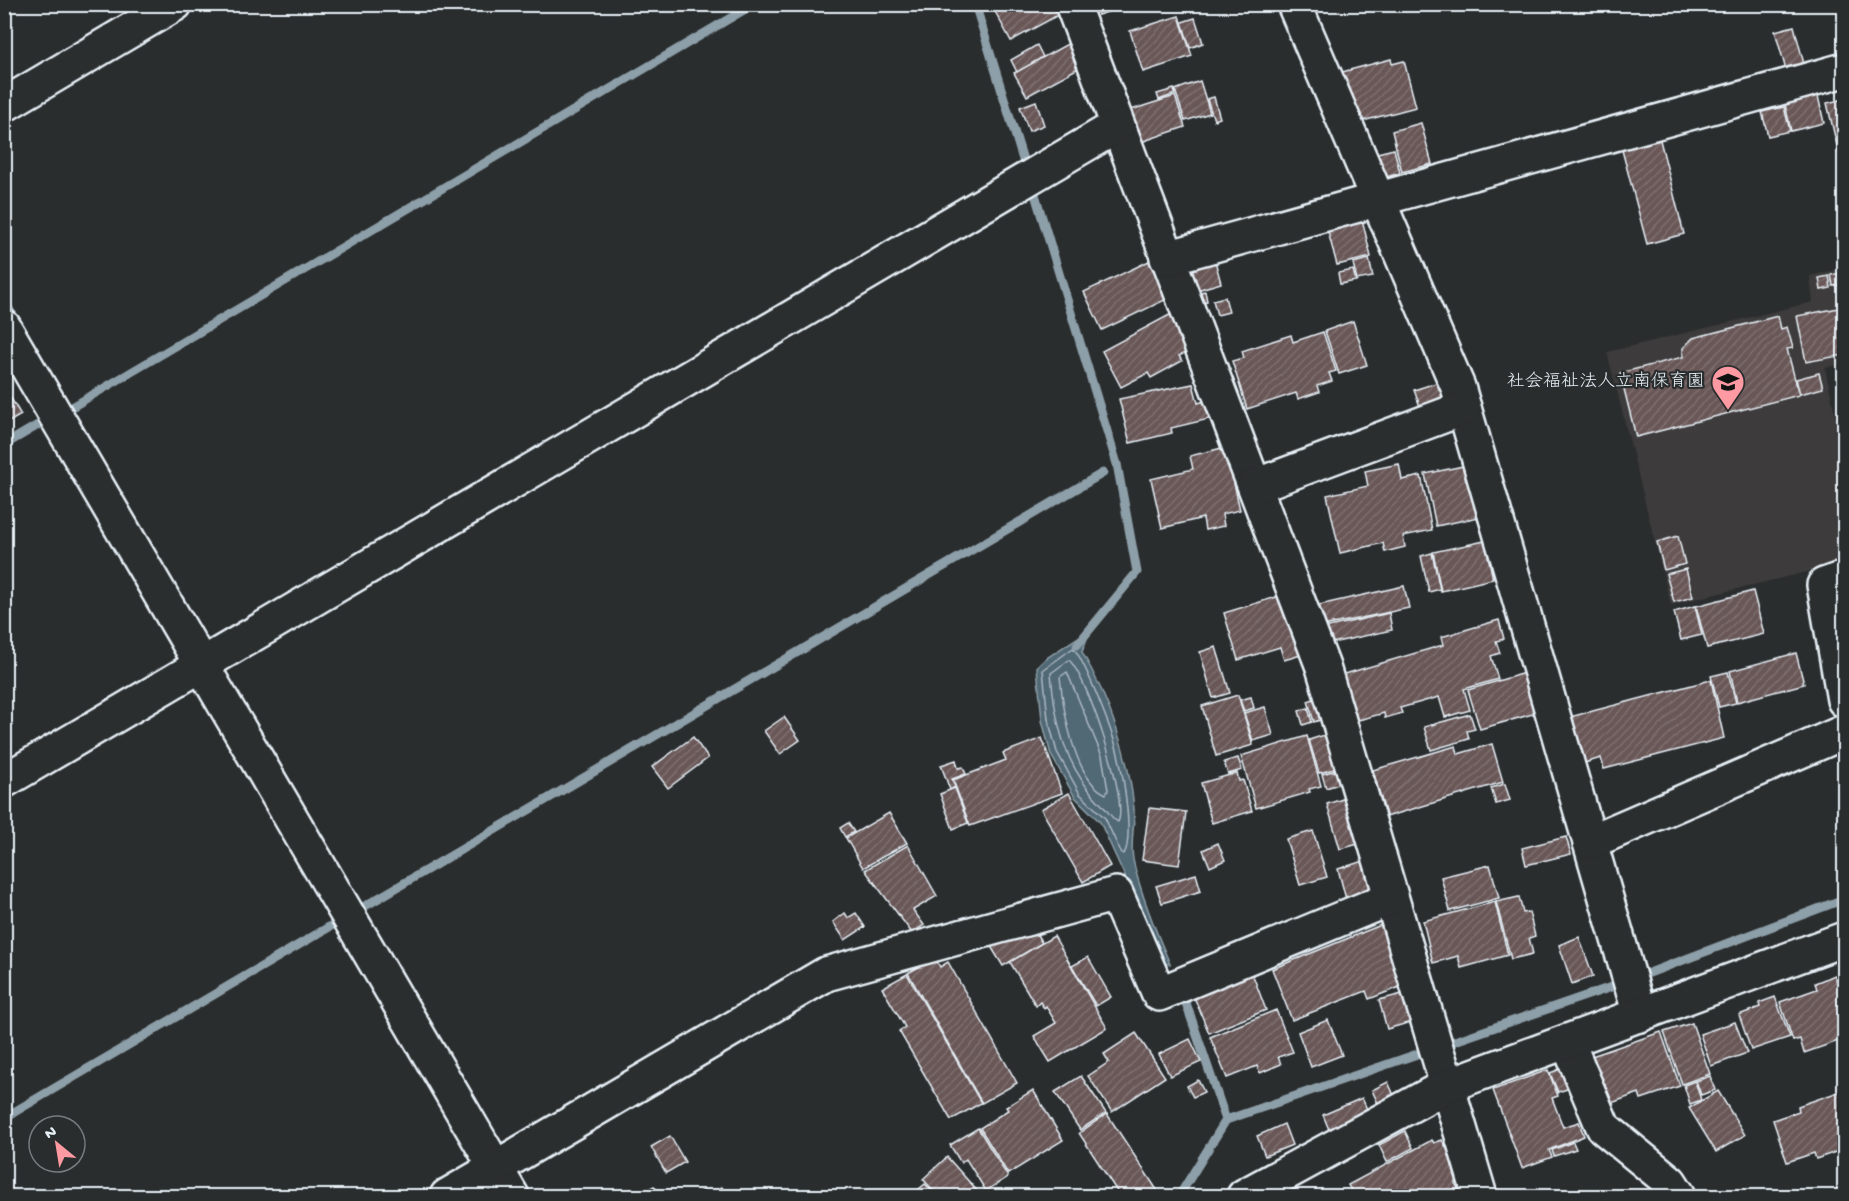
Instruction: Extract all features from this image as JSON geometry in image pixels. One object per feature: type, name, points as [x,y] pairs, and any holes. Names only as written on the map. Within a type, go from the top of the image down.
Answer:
[{"type":"street","points":[[4,105],[175,4]]},
{"type":"street","points":[[1072,4],[1323,667],[1480,1197]]},
{"type":"street","points":[[1294,4],[1458,387],[1634,995]]},
{"type":"street","points":[[1167,258],[1845,70]]},
{"type":"street","points":[[4,781],[1117,126]]},
{"type":"street","points":[[4,327],[512,1197]]},
{"type":"street","points":[[1255,486],[1464,408]]},
{"type":"street","points":[[1845,578],[1824,585],[1845,700]]},
{"type":"street","points":[[1590,842],[1845,732]]},
{"type":"street","points":[[447,1197],[826,974],[1116,894],[1159,994],[1391,898]]},
{"type":"street","points":[[1244,1197],[1439,1059],[1568,1043],[1634,995],[1845,939]]},
{"type":"street","points":[[1568,1043],[1603,1127],[1670,1182],[1680,1197]]},
{"type":"shaded area","name":"社会福祉法人立南保育園","points":[[1844,268],[1844,363],[1825,368],[1844,454],[1844,563],[1671,605],[1607,352],[1813,302],[1810,276]]},
{"type":"water","points":[[1080,636],[1088,636],[1082,652],[1109,708],[1128,768],[1134,809],[1132,850],[1134,864],[1150,915],[1170,964],[1165,964],[1100,822],[1075,797],[1051,755],[1042,720],[1037,667],[1045,659]]},
{"type":"building","points":[[994,4],[1064,4],[1067,10],[1011,41],[992,6]]},
{"type":"building","points":[[1095,4],[1132,4],[1098,15]]},
{"type":"building","points":[[1179,16],[1192,56],[1143,72],[1130,31]]},
{"type":"building","points":[[1195,18],[1203,43],[1190,48],[1182,22]]},
{"type":"building","points":[[1794,26],[1804,64],[1786,70],[1775,31]]},
{"type":"building","points":[[1073,41],[1086,64],[1027,96],[1014,73]]},
{"type":"building","points":[[1037,45],[1043,57],[1017,72],[1011,60]]},
{"type":"building","points":[[1391,59],[1392,64],[1404,61],[1416,107],[1355,123],[1342,72]]},
{"type":"building","points":[[1200,81],[1210,113],[1185,121],[1175,90]]},
{"type":"building","points":[[1174,89],[1175,94],[1159,100],[1157,94]]},
{"type":"building","points":[[1175,96],[1185,127],[1141,142],[1131,110]]},
{"type":"building","points":[[1818,96],[1824,123],[1791,131],[1785,104]]},
{"type":"building","points":[[1214,97],[1220,118],[1214,120],[1207,99]]},
{"type":"building","points":[[1844,99],[1844,153],[1839,154],[1827,103]]},
{"type":"building","points":[[1036,101],[1044,125],[1029,131],[1020,107]]},
{"type":"building","points":[[1784,107],[1790,131],[1768,136],[1762,112]]},
{"type":"building","points":[[1421,123],[1432,164],[1402,172],[1392,131]]},
{"type":"building","points":[[1660,140],[1684,234],[1647,244],[1622,150]]},
{"type":"building","points":[[1394,149],[1400,173],[1380,179],[1373,154]]},
{"type":"building","points":[[1362,219],[1371,257],[1337,265],[1327,228]]},
{"type":"building","points":[[1369,259],[1373,277],[1357,280],[1353,263]]},
{"type":"building","points":[[1149,261],[1167,299],[1102,330],[1084,292]]},
{"type":"building","points":[[1215,261],[1221,283],[1197,290],[1192,267]]},
{"type":"building","points":[[1353,270],[1356,281],[1340,284],[1338,273]]},
{"type":"building","points":[[1841,273],[1843,284],[1833,286],[1831,275]]},
{"type":"building","points":[[1829,276],[1831,288],[1821,290],[1819,278]]},
{"type":"building","points":[[1205,291],[1207,301],[1200,302],[1197,293]]},
{"type":"building","points":[[1225,297],[1229,312],[1217,315],[1213,300]]},
{"type":"building","points":[[1844,307],[1844,355],[1806,362],[1797,316]]},
{"type":"building","points":[[1175,312],[1194,348],[1179,356],[1182,361],[1151,378],[1148,373],[1121,387],[1102,351]]},
{"type":"building","points":[[1778,316],[1781,329],[1787,327],[1793,348],[1787,349],[1799,395],[1636,437],[1620,373],[1683,357],[1683,348],[1693,338]]},
{"type":"building","points":[[1353,321],[1367,365],[1339,374],[1325,331]]},
{"type":"building","points":[[1323,332],[1336,371],[1329,373],[1332,381],[1317,386],[1319,392],[1298,399],[1296,393],[1247,409],[1232,361],[1244,358],[1242,351],[1291,335],[1293,342]]},
{"type":"building","points":[[1819,373],[1823,388],[1800,394],[1796,379]]},
{"type":"building","points":[[1439,382],[1446,404],[1422,412],[1414,390]]},
{"type":"building","points":[[1193,384],[1198,403],[1205,401],[1209,419],[1171,428],[1172,433],[1130,443],[1119,399]]},
{"type":"building","points":[[4,387],[21,415],[4,425]]},
{"type":"building","points":[[1226,447],[1240,510],[1222,514],[1224,526],[1205,530],[1203,518],[1162,528],[1151,479],[1193,469],[1190,456]]},
{"type":"building","points":[[1399,464],[1402,480],[1421,476],[1432,530],[1403,536],[1405,547],[1385,552],[1383,543],[1340,553],[1327,495],[1368,486],[1365,471]]},
{"type":"building","points":[[1468,465],[1479,517],[1436,526],[1425,474]]},
{"type":"building","points":[[1678,536],[1685,564],[1664,570],[1657,542]]},
{"type":"building","points":[[1485,541],[1493,579],[1441,591],[1433,552]]},
{"type":"building","points":[[1432,553],[1440,589],[1429,592],[1421,556]]},
{"type":"building","points":[[1686,569],[1693,597],[1674,602],[1666,574]]},
{"type":"building","points":[[1404,586],[1409,608],[1323,626],[1319,605]]},
{"type":"building","points":[[1753,591],[1764,634],[1707,648],[1696,606]]},
{"type":"building","points":[[1283,595],[1301,655],[1284,660],[1280,647],[1238,660],[1224,613]]},
{"type":"building","points":[[1695,606],[1702,635],[1681,640],[1674,612]]},
{"type":"building","points":[[1389,613],[1392,630],[1327,644],[1324,628]]},
{"type":"building","points":[[1499,620],[1504,639],[1496,641],[1500,653],[1491,656],[1498,679],[1464,689],[1470,710],[1445,717],[1439,697],[1400,708],[1402,713],[1385,718],[1384,713],[1351,722],[1338,676],[1443,645],[1441,637]]},
{"type":"building","points":[[1216,647],[1230,693],[1213,698],[1200,652]]},
{"type":"building","points":[[1796,653],[1804,684],[1737,702],[1730,671]]},
{"type":"building","points":[[1531,671],[1543,711],[1480,729],[1468,690]]},
{"type":"building","points":[[1728,672],[1736,703],[1719,707],[1711,676]]},
{"type":"building","points":[[1711,680],[1724,738],[1604,769],[1601,758],[1578,765],[1566,718]]},
{"type":"building","points":[[1238,695],[1253,745],[1216,756],[1202,706]]},
{"type":"building","points":[[1251,697],[1254,708],[1244,711],[1240,700]]},
{"type":"building","points":[[1320,697],[1326,718],[1314,722],[1308,701]]},
{"type":"building","points":[[1265,707],[1273,735],[1253,741],[1244,713]]},
{"type":"building","points":[[1308,708],[1312,722],[1303,725],[1299,711]]},
{"type":"building","points":[[1470,714],[1475,729],[1467,731],[1469,739],[1431,750],[1424,727]]},
{"type":"building","points":[[784,717],[800,740],[780,754],[764,731]]},
{"type":"building","points":[[1331,733],[1341,767],[1319,773],[1309,740]]},
{"type":"building","points":[[1307,736],[1321,786],[1309,789],[1310,792],[1256,808],[1241,756]]},
{"type":"building","points":[[693,737],[708,758],[668,788],[652,767]]},
{"type":"building","points":[[1042,738],[1062,793],[970,826],[953,780],[1006,760],[1003,753]]},
{"type":"building","points":[[1492,744],[1503,782],[1386,817],[1373,770],[1456,746],[1458,754]]},
{"type":"building","points":[[1238,758],[1242,770],[1228,774],[1224,762]]},
{"type":"building","points":[[956,760],[958,768],[963,767],[966,774],[952,779],[955,787],[950,790],[941,765]]},
{"type":"building","points":[[1341,769],[1345,782],[1326,788],[1322,774]]},
{"type":"building","points":[[1237,773],[1239,781],[1243,780],[1252,811],[1212,823],[1201,783]]},
{"type":"building","points":[[1505,784],[1510,800],[1496,804],[1491,788]]},
{"type":"building","points":[[955,788],[968,823],[953,829],[940,794]]},
{"type":"building","points":[[1069,793],[1110,866],[1083,882],[1041,809]]},
{"type":"building","points":[[1349,797],[1362,843],[1340,849],[1327,804]]},
{"type":"building","points":[[1149,808],[1186,812],[1179,865],[1142,860]]},
{"type":"building","points":[[889,813],[907,843],[863,868],[846,838]]},
{"type":"building","points":[[848,823],[854,832],[845,837],[840,828]]},
{"type":"building","points":[[1313,831],[1327,877],[1300,885],[1286,839]]},
{"type":"building","points":[[1566,837],[1571,854],[1526,865],[1522,848]]},
{"type":"building","points":[[1218,843],[1225,860],[1210,867],[1203,850]]},
{"type":"building","points":[[908,845],[937,896],[913,910],[924,925],[912,933],[865,870]]},
{"type":"building","points":[[1370,859],[1379,889],[1346,899],[1338,869]]},
{"type":"building","points":[[1490,865],[1499,898],[1450,911],[1441,877]]},
{"type":"building","points":[[1196,874],[1201,891],[1162,903],[1156,886]]},
{"type":"building","points":[[1519,897],[1523,913],[1529,912],[1535,936],[1529,938],[1533,954],[1511,959],[1496,902]]},
{"type":"building","points":[[1495,902],[1508,955],[1461,968],[1458,956],[1433,963],[1423,921]]},
{"type":"building","points":[[845,913],[848,918],[856,913],[865,927],[845,940],[833,922]]},
{"type":"building","points":[[1381,925],[1405,985],[1369,999],[1366,991],[1292,1020],[1272,969]]},
{"type":"building","points":[[1036,933],[1042,943],[1003,966],[990,945]]},
{"type":"building","points":[[1054,936],[1107,1028],[1050,1062],[1034,1036],[1056,1023],[1046,1006],[1044,1008],[1040,1002],[1036,1006],[1010,962]]},
{"type":"building","points":[[1579,937],[1593,976],[1572,984],[1559,945]]},
{"type":"building","points":[[1088,957],[1111,997],[1096,1006],[1072,966]]},
{"type":"building","points":[[935,958],[940,967],[948,962],[1017,1083],[982,1103],[908,973]]},
{"type":"building","points":[[1252,973],[1266,1010],[1209,1033],[1194,997]]},
{"type":"building","points":[[907,974],[981,1103],[951,1120],[899,1031],[905,1027],[882,988]]},
{"type":"building","points":[[1835,975],[1837,982],[1844,980],[1844,1039],[1804,1053],[1800,1039],[1793,1041],[1780,1002],[1817,989],[1815,983]]},
{"type":"building","points":[[1410,992],[1418,1020],[1387,1029],[1379,1000]]},
{"type":"building","points":[[1775,997],[1790,1037],[1751,1050],[1739,1015],[1760,1007],[1759,1003]]},
{"type":"building","points":[[1276,1010],[1293,1052],[1278,1057],[1281,1064],[1260,1073],[1257,1066],[1227,1078],[1210,1037]]},
{"type":"building","points":[[1328,1020],[1342,1055],[1311,1067],[1298,1032]]},
{"type":"building","points":[[1735,1022],[1747,1053],[1711,1066],[1700,1034]]},
{"type":"building","points":[[1692,1023],[1710,1074],[1682,1084],[1664,1032]]},
{"type":"building","points":[[1661,1032],[1680,1086],[1641,1099],[1639,1093],[1606,1105],[1589,1057]]},
{"type":"building","points":[[1136,1033],[1165,1077],[1112,1112],[1088,1076],[1109,1062],[1104,1054]]},
{"type":"building","points":[[1190,1039],[1201,1062],[1170,1076],[1159,1054]]},
{"type":"building","points":[[1563,1068],[1570,1088],[1558,1092],[1550,1073]]},
{"type":"building","points":[[1548,1070],[1558,1096],[1552,1098],[1563,1127],[1579,1122],[1584,1136],[1549,1150],[1552,1157],[1522,1168],[1493,1090]]},
{"type":"building","points":[[1081,1076],[1106,1113],[1080,1130],[1055,1092]]},
{"type":"building","points":[[1710,1076],[1715,1090],[1701,1095],[1696,1081]]},
{"type":"building","points":[[1198,1080],[1204,1092],[1193,1097],[1187,1086]]},
{"type":"building","points":[[1695,1081],[1701,1100],[1690,1104],[1684,1085]]},
{"type":"building","points":[[1388,1082],[1396,1100],[1380,1108],[1372,1090]]},
{"type":"building","points":[[1033,1090],[1063,1140],[1008,1174],[980,1128],[1008,1110],[1006,1107]]},
{"type":"building","points":[[1844,1090],[1844,1149],[1816,1159],[1814,1153],[1787,1162],[1773,1120],[1799,1111],[1798,1106]]},
{"type":"building","points":[[1718,1091],[1745,1135],[1716,1152],[1689,1108]]},
{"type":"building","points":[[1362,1098],[1369,1114],[1330,1132],[1323,1115]]},
{"type":"building","points":[[1107,1114],[1161,1196],[1120,1196],[1079,1133]]},
{"type":"building","points":[[1284,1124],[1292,1145],[1265,1156],[1257,1136]]},
{"type":"building","points":[[978,1128],[1008,1177],[986,1191],[966,1159],[961,1163],[950,1145]]},
{"type":"building","points":[[1405,1131],[1413,1148],[1387,1162],[1379,1145]]},
{"type":"building","points":[[670,1136],[685,1162],[666,1173],[651,1147]]},
{"type":"building","points":[[1432,1140],[1434,1143],[1442,1140],[1463,1179],[1455,1183],[1461,1194],[1456,1196],[1354,1196],[1348,1185]]},
{"type":"building","points":[[1573,1142],[1576,1149],[1554,1156],[1552,1150]]},
{"type":"building","points":[[947,1157],[979,1193],[975,1196],[938,1196],[923,1179]]},
{"type":"building","points":[[925,1184],[937,1196],[911,1196]]},
{"type":"building","points":[[654,1186],[661,1196],[641,1196],[640,1194]]},
{"type":"building","points":[[722,1187],[727,1196],[692,1196],[704,1190],[707,1195]]},
{"type":"waterway","points":[[67,410],[754,4]]},
{"type":"waterway","points":[[975,4],[1024,163]]},
{"type":"waterway","points":[[1034,191],[1117,464],[1137,572],[1077,645]]},
{"type":"waterway","points":[[4,301],[17,322]]},
{"type":"waterway","points":[[4,445],[43,422]]},
{"type":"waterway","points":[[355,902],[360,909],[1103,473]]},
{"type":"waterway","points":[[1636,978],[1844,899]]},
{"type":"waterway","points":[[4,1118],[341,920]]},
{"type":"waterway","points":[[1179,1196],[1226,1120],[1623,983]]},
{"type":"waterway","points":[[1186,1003],[1226,1120]]},
{"type":"place","name":"社会福祉法人立南保育園","points":[[1728,411]]}]
